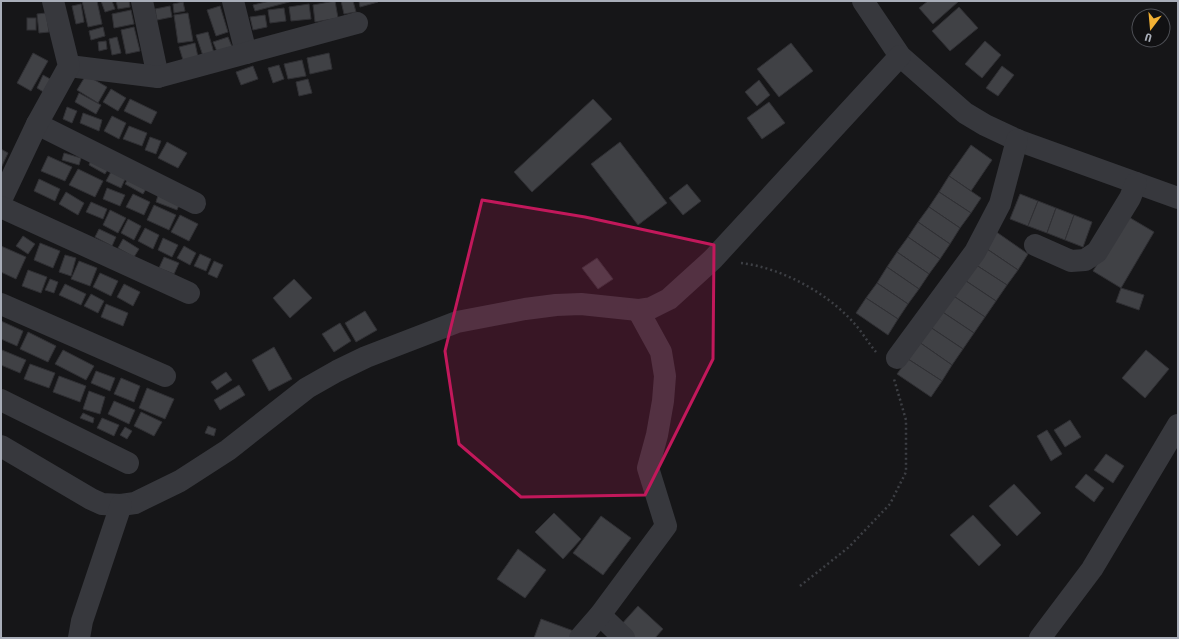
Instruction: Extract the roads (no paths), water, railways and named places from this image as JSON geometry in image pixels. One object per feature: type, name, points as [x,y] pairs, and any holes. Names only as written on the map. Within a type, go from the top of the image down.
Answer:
[{"type":"street","points":[[1,200],[37,124],[69,66],[53,1]]},
{"type":"street","points":[[142,1],[158,77]]},
{"type":"street","points":[[233,1],[246,53]]},
{"type":"street","points":[[863,1],[900,56],[965,113],[985,125],[1018,140],[1178,198]]},
{"type":"street","points":[[69,66],[158,77],[357,23]]},
{"type":"street","points":[[1,446],[102,504],[121,505],[135,503],[180,481],[228,450],[307,388],[337,371],[366,357],[457,322],[525,309],[556,305],[581,304],[638,310],[650,308],[669,300],[713,259],[900,56]]},
{"type":"street","points":[[37,124],[195,203]]},
{"type":"street","points":[[896,368],[978,246],[1000,204],[1018,140]]},
{"type":"street","points":[[1035,245],[1071,261],[1085,260],[1097,252],[1130,198],[1136,183]]},
{"type":"street","points":[[1,207],[189,293]]},
{"type":"street","points":[[1,304],[165,376]]},
{"type":"street","points":[[580,638],[600,615],[666,526],[648,468],[657,435],[663,401],[665,376],[661,352],[638,310]]},
{"type":"street","points":[[1,400],[128,463]]},
{"type":"street","points":[[1040,638],[1092,569],[1178,425]]},
{"type":"street","points":[[79,638],[82,621],[121,505]]},
{"type":"street","points":[[600,615],[624,638]]}]
